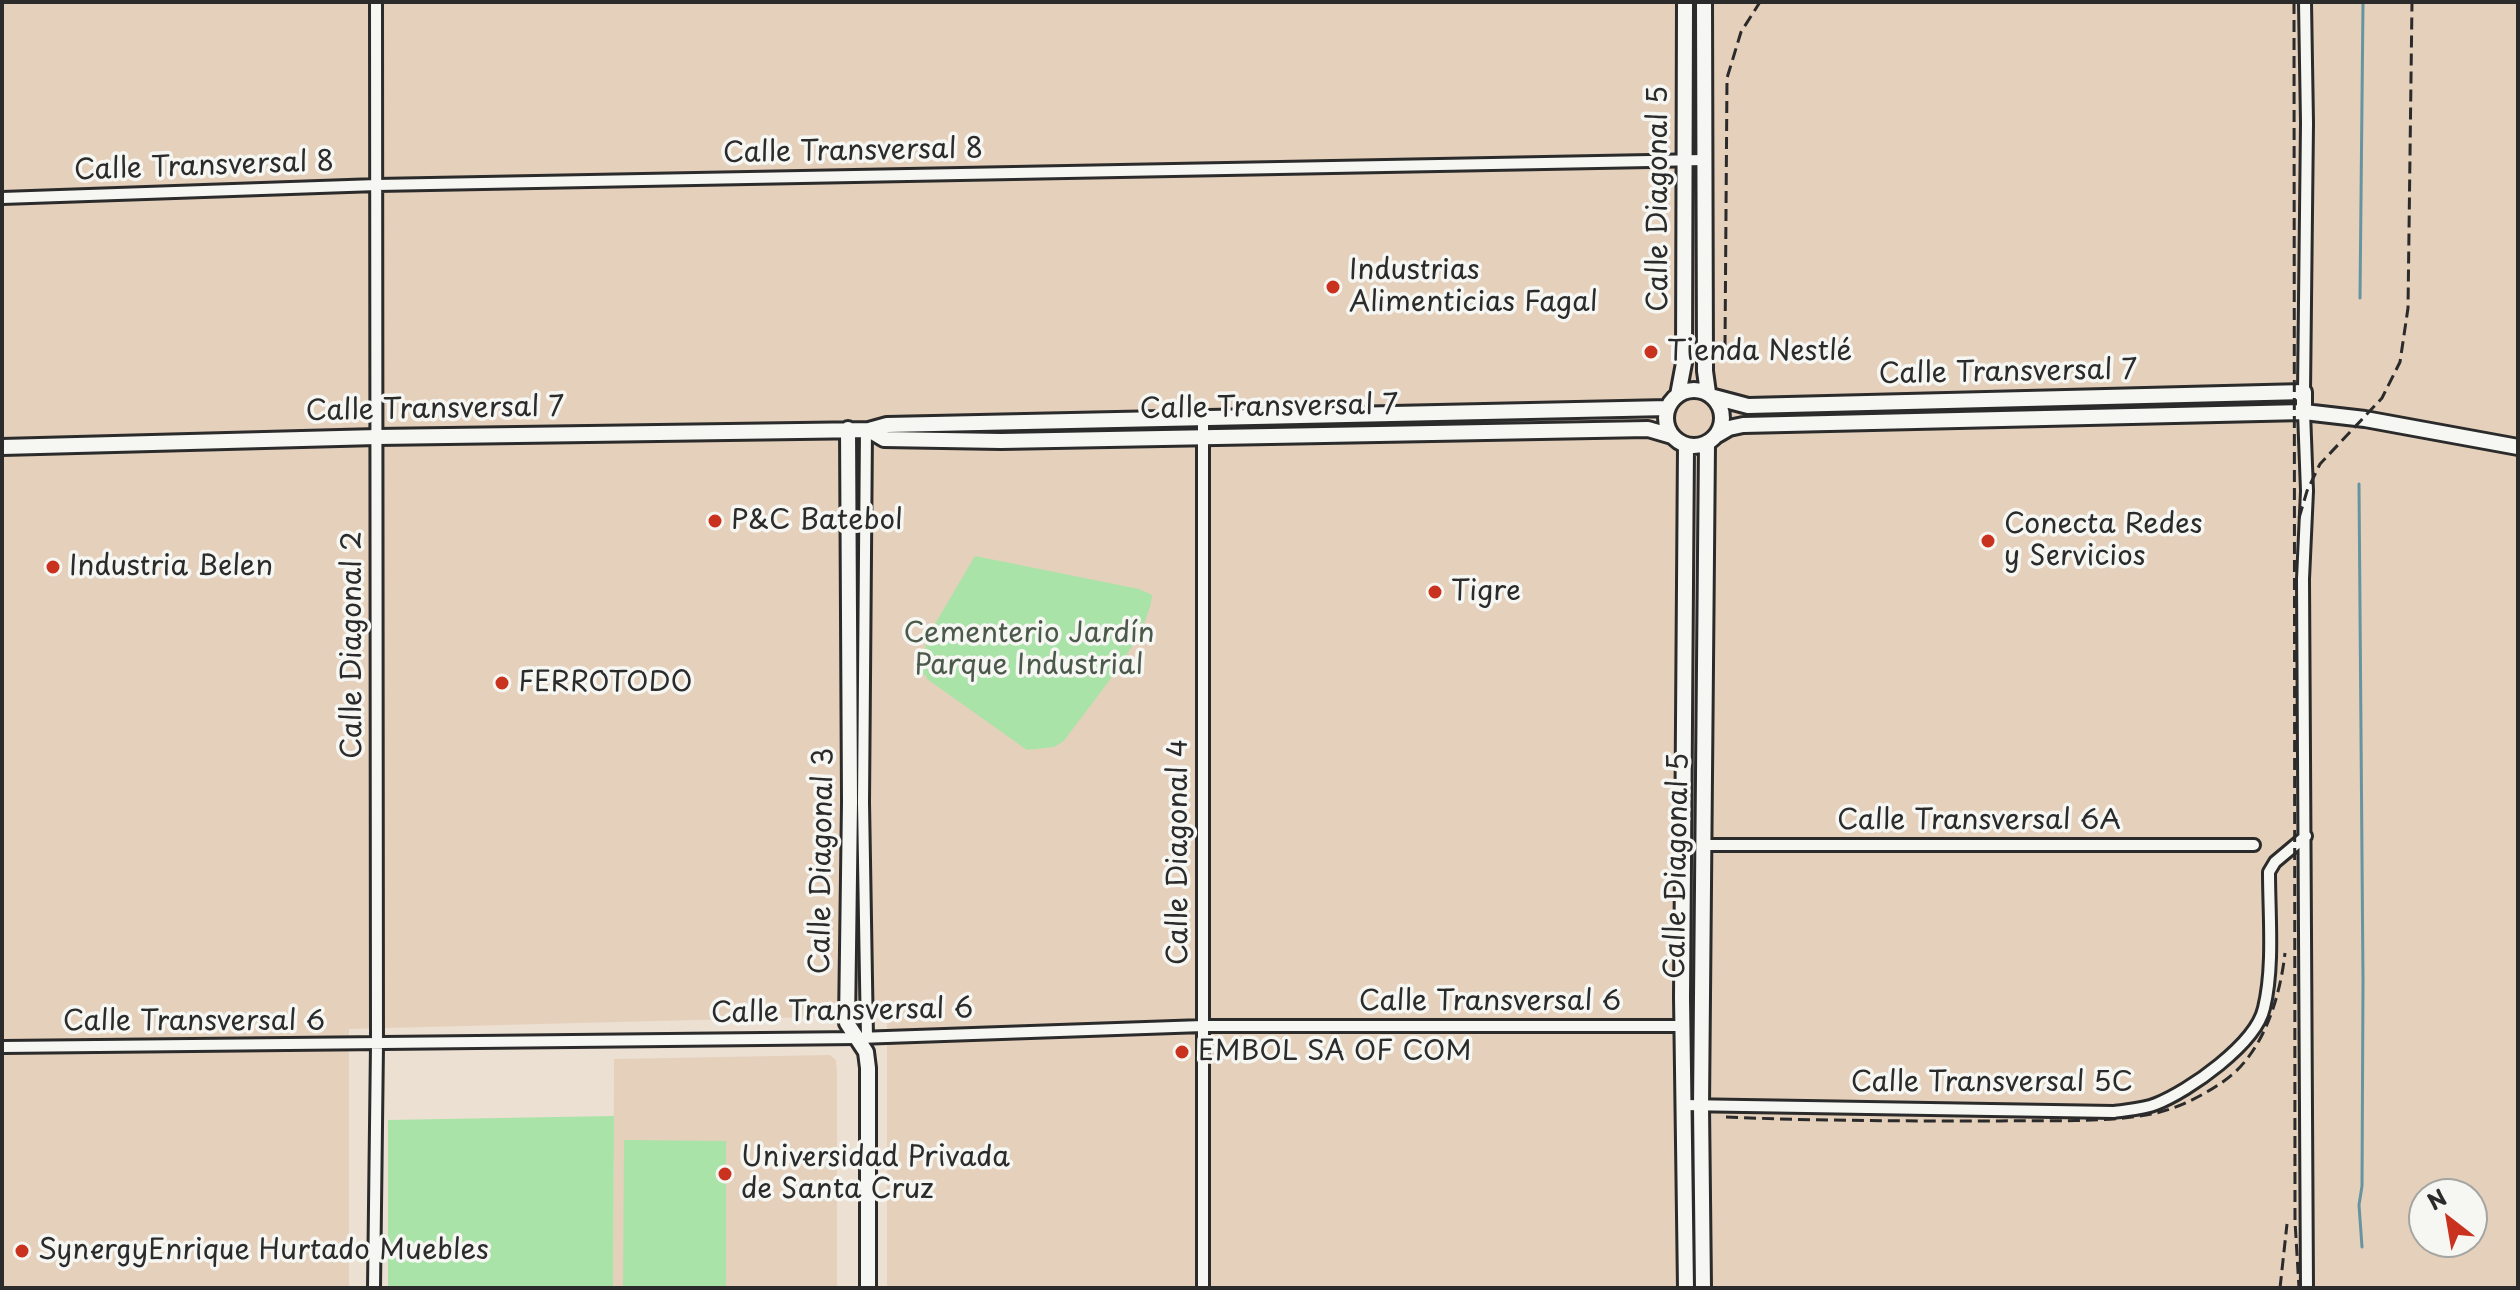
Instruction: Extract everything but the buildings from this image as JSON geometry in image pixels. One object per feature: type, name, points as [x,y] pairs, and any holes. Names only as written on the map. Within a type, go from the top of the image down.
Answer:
[{"type":"street","name":"Calle Diagonal 2","points":[[374,1288],[377,1045],[376,2]]},
{"type":"street","name":"Calle Diagonal 5","points":[[1678,395],[1684,363],[1685,2]]},
{"type":"street","name":"Calle Diagonal 5","points":[[1704,2],[1705,371],[1711,395]]},
{"type":"street","points":[[2305,2],[2304,412],[2307,491],[2303,579],[2307,1288]]},
{"type":"street","name":"Calle Transversal 8","points":[[2,198],[377,185],[1704,160]]},
{"type":"street","points":[[1693,390],[1711,395],[1719,404],[1723,420],[1712,439],[1686,446],[1672,436],[1666,423],[1668,408],[1678,395],[1693,390]]},
{"type":"street","name":"Calle Transversal 7","points":[[1711,395],[1748,406],[2304,392]]},
{"type":"street","points":[[2211,395],[2212,413]]},
{"type":"street","points":[[2057,397],[2057,418]]},
{"type":"street","points":[[1865,402],[1865,422]]},
{"type":"street","name":"Calle Transversal 7","points":[[2,447],[377,437],[868,430],[887,425],[1203,416],[1668,408]]},
{"type":"street","points":[[1516,412],[1516,430]]},
{"type":"street","name":"Calle Transversal 7","points":[[1712,439],[1729,428],[1743,425],[2304,412],[2365,419],[2518,447]]},
{"type":"street","name":"Calle Diagonal 4","points":[[1203,416],[1203,1288]]},
{"type":"street","name":"Calle Diagonal 3","points":[[848,429],[850,802],[847,1023],[863,1038],[868,1068],[868,1288]]},
{"type":"street","name":"Calle Transversal 7","points":[[868,430],[884,439],[1001,441],[1648,429],[1672,436]]},
{"type":"street","points":[[863,1038],[868,430]]},
{"type":"street","name":"Calle Diagonal 5","points":[[1703,1288],[1701,1106],[1712,439]]},
{"type":"street","name":"Calle Diagonal 5","points":[[1686,446],[1683,765],[1686,1288]]},
{"type":"street","points":[[1683,765],[1705,766]]},
{"type":"street","name":"Calle Transversal 5C","points":[[1683,1105],[2114,1112],[2154,1105],[2197,1082],[2238,1049],[2264,1011],[2268,976],[2269,872],[2275,862],[2306,836]]},
{"type":"street","name":"Calle Transversal 6A","points":[[1704,845],[2254,845]]},
{"type":"street","name":"Calle Transversal 6","points":[[2,1047],[863,1038],[1203,1026],[1683,1026]]},
{"type":"street","points":[[1686,1210],[1703,1212]]},
{"type":"shaded area","points":[[2,2],[2518,2],[2518,1288],[887,1288],[887,1015],[349,1029],[349,1288],[2,1288]]},
{"type":"shaded area","name":"Universidad Privada de Santa Cruz","points":[[830,1055],[836,1060],[837,1071],[837,1288],[613,1288],[614,1059]]},
{"type":"green space","name":"Cementerio Jardín Parque Industrial","points":[[975,556],[1139,589],[1152,595],[1148,612],[1129,650],[1064,741],[1054,747],[1027,750],[923,675],[922,665],[927,664],[925,641]]},
{"type":"green space","points":[[614,1116],[613,1288],[388,1288],[388,1120]]},
{"type":"green space","points":[[624,1140],[726,1141],[726,1288],[623,1288]]},
{"type":"waterway","points":[[2360,298],[2363,2]]},
{"type":"waterway","points":[[2359,484],[2363,981],[2362,1186],[2359,1205],[2362,1247]]},
{"type":"railway","points":[[1725,347],[1727,78],[1741,32],[1760,2]]},
{"type":"railway","points":[[2294,2],[2295,1221],[2299,1288]]},
{"type":"railway","points":[[2299,518],[2320,464],[2382,398],[2400,362],[2408,308],[2412,2]]},
{"type":"railway","points":[[1726,1117],[2073,1121],[2128,1118],[2166,1110],[2215,1087],[2238,1070],[2249,1056],[2274,1006],[2285,953]]},
{"type":"railway","points":[[2280,1288],[2287,1224]]},
{"type":"place","name":"Industrias Alimenticias Fagal","points":[[1333,287]]},
{"type":"place","name":"Tienda Nestlé","points":[[1651,352]]},
{"type":"place","name":"P&C Batebol","points":[[715,521]]},
{"type":"place","name":"Conecta Redes y Servicios","points":[[1988,541]]},
{"type":"place","name":"Industria Belen","points":[[53,567]]},
{"type":"place","name":"Tigre","points":[[1435,592]]},
{"type":"place","name":"FERROTODO","points":[[502,683]]},
{"type":"place","name":"EMBOL SA OF COM","points":[[1182,1052]]},
{"type":"place","name":"Universidad Privada de Santa Cruz","points":[[725,1174]]},
{"type":"place","name":"SynergyEnrique Hurtado Muebles","points":[[22,1251]]}]
